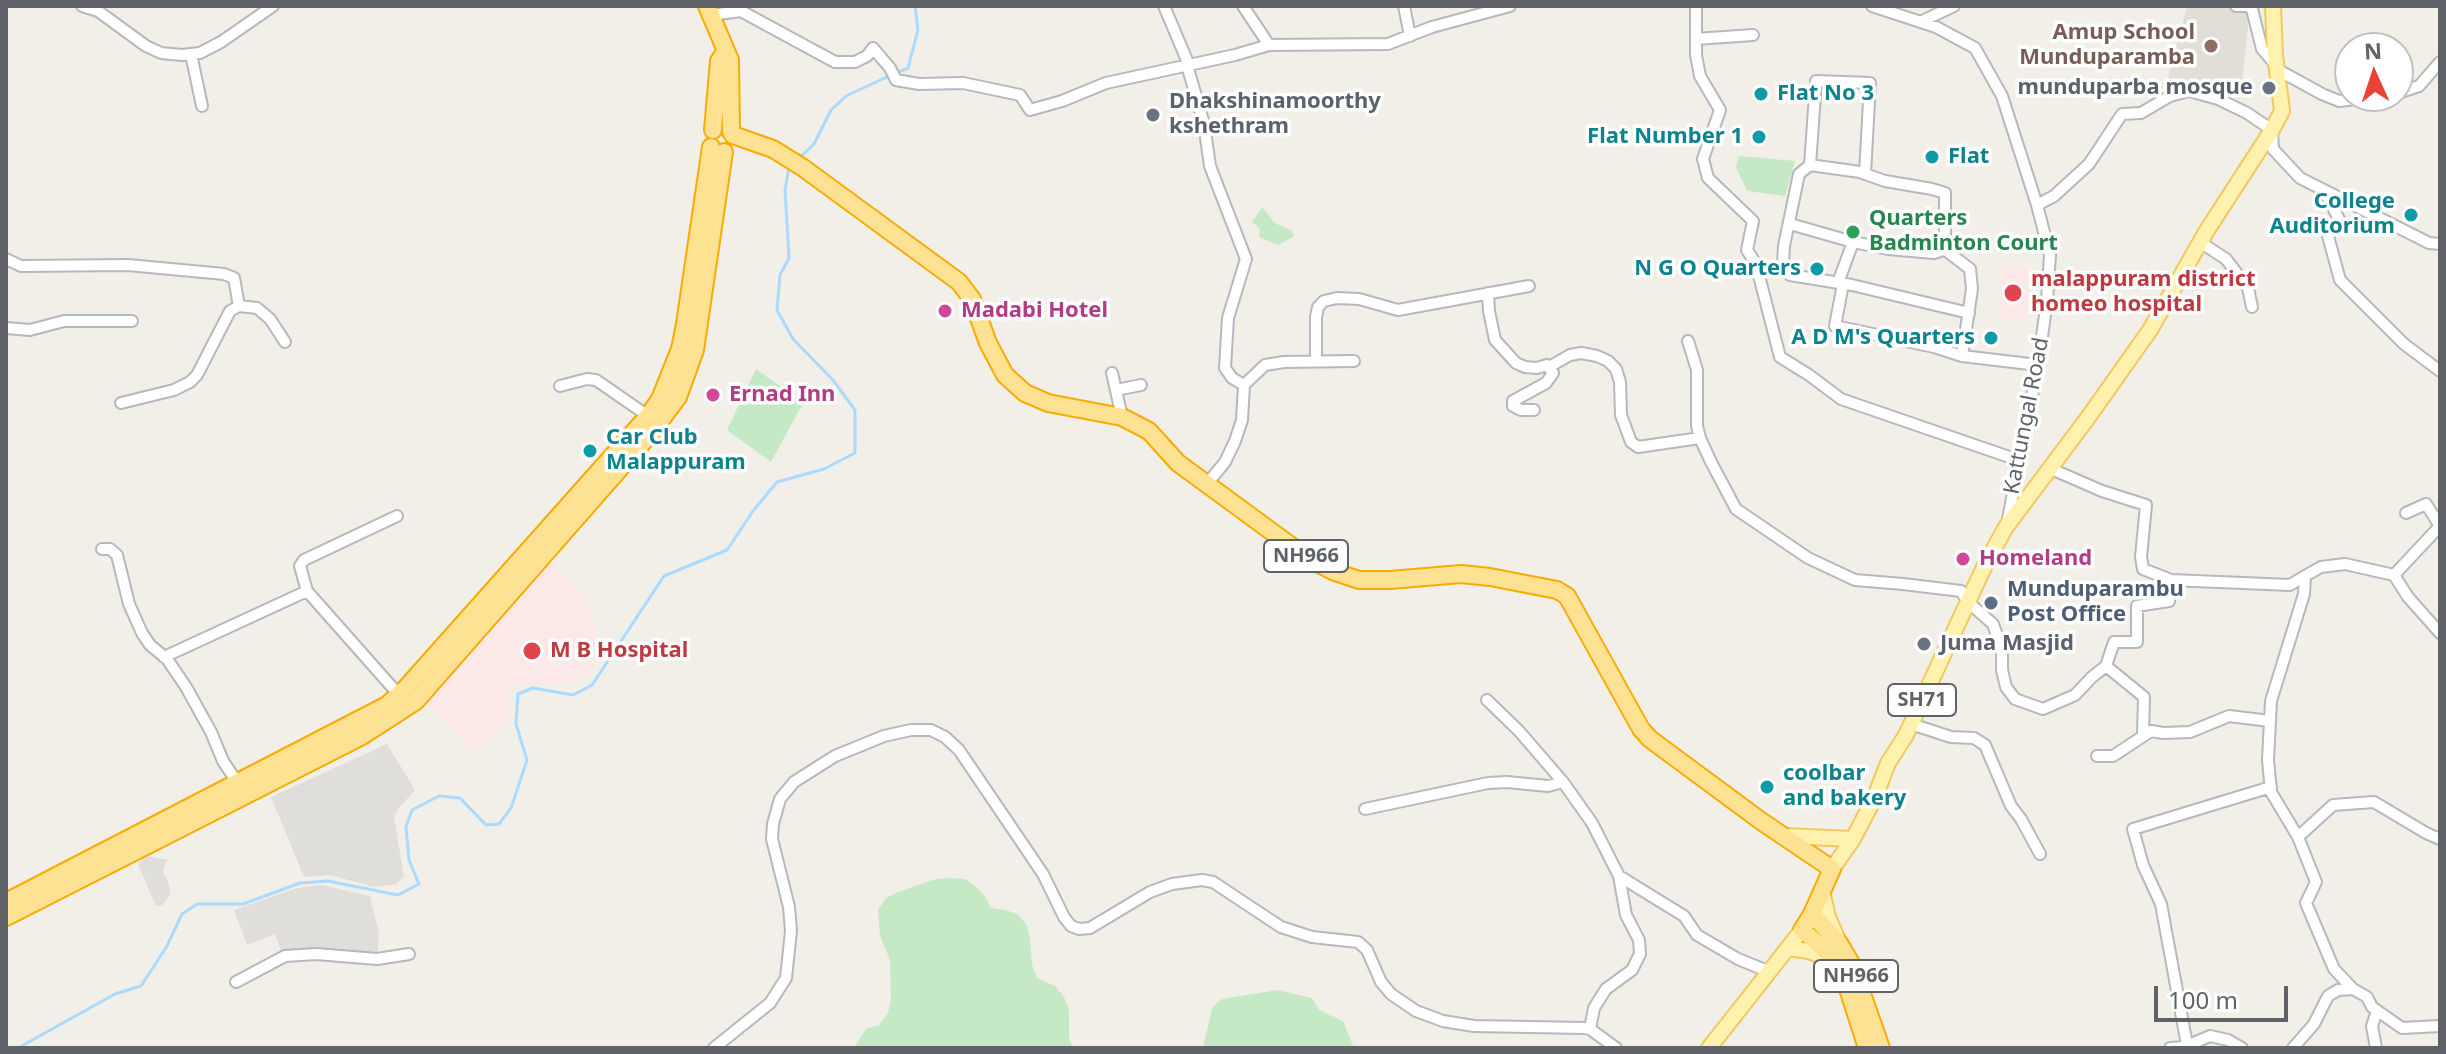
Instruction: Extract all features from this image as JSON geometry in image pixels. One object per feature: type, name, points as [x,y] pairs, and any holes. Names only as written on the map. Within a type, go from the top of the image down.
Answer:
[{"type":"highway","points":[[6,917],[300,759],[387,705],[458,641],[652,432],[678,397],[695,350],[723,141],[719,61],[725,52],[709,10]]},
{"type":"highway","points":[[6,902],[237,782],[300,759],[394,717],[416,701],[458,641],[660,399],[680,349],[723,141]]},
{"type":"highway","name":"NH966","points":[[723,141],[773,149],[959,282],[972,299],[988,343],[1005,375],[1025,393],[1048,403],[1122,417],[1149,431],[1178,463],[1309,559],[1359,580],[1461,574],[1557,590],[1567,596],[1641,729],[1679,760],[1832,869],[1802,930],[1836,961],[1847,984],[1867,1048]]},
{"type":"highway","name":"NH966","points":[[1812,914],[1839,943],[1852,965],[1881,1048]]},
{"type":"main road","name":"SH71","points":[[1832,869],[1853,839],[1875,797],[1888,763],[1911,724],[2006,527],[2150,330],[2200,242],[2282,111],[2273,6]]},
{"type":"main road","points":[[1784,836],[1853,839]]},
{"type":"main road","points":[[1822,891],[1839,943]]},
{"type":"main road","points":[[1709,1048],[1802,930]]},
{"type":"main road","points":[[1788,948],[1809,951],[1836,961]]},
{"type":"street","points":[[82,6],[98,11],[146,46],[161,53],[182,55],[200,53],[221,42],[273,6]]},
{"type":"street","points":[[1164,6],[1188,65],[1204,124],[1210,166],[1246,259],[1228,318],[1225,368],[1232,378],[1244,385]]},
{"type":"street","points":[[1243,6],[1269,45]]},
{"type":"street","points":[[1404,6],[1410,36]]},
{"type":"street","points":[[709,10],[741,11],[835,62],[855,62],[867,56],[873,48],[896,80],[919,84],[963,83],[1020,95],[1030,110],[1106,83],[1269,45],[1388,44],[1432,27],[1510,6]]},
{"type":"street","points":[[1696,6],[1696,55],[1700,76],[1720,110],[1703,159],[1708,178],[1753,221],[1747,250],[1756,264],[1780,357],[1841,399],[2018,460]]},
{"type":"street","name":"Kattungal Road","points":[[1872,6],[1936,27],[1975,48],[2002,96],[2050,255],[2038,365],[2006,527]]},
{"type":"street","points":[[1920,22],[1954,6]]},
{"type":"street","points":[[2236,6],[2252,9],[2262,49],[2277,68],[2334,99]]},
{"type":"street","points":[[1696,39],[1753,35]]},
{"type":"street","points":[[191,54],[202,106]]},
{"type":"street","points":[[2414,88],[2440,62]]},
{"type":"street","points":[[1865,174],[1870,83],[1816,81],[1810,165],[1799,174],[1783,263],[1790,275],[1841,283],[1969,313]]},
{"type":"street","points":[[2037,205],[2054,196],[2089,164],[2122,114],[2141,113],[2170,96],[2189,91],[2218,99],[2272,130],[2273,149],[2300,178],[2429,243],[2440,244]]},
{"type":"street","points":[[1810,165],[1945,193],[1947,249],[1970,269],[1972,289],[1962,356]]},
{"type":"street","points":[[2323,190],[2339,219],[2328,236],[2340,280],[2404,344],[2440,371]]},
{"type":"street","points":[[1790,224],[1888,249],[1934,253],[1947,249]]},
{"type":"street","points":[[1853,242],[1841,283],[1835,326],[1962,356],[2038,365]]},
{"type":"street","points":[[2200,242],[2226,259],[2248,288],[2252,307]]},
{"type":"street","points":[[6,259],[21,266],[128,265],[224,274],[234,278],[239,306]]},
{"type":"street","points":[[1316,361],[1316,317],[1318,307],[1324,301],[1359,299],[1398,310],[1529,286]]},
{"type":"street","points":[[1488,293],[1495,340],[1516,363],[1525,367],[1549,367],[1570,355],[1581,353],[1608,361],[1616,369],[1620,382],[1621,415],[1631,442],[1638,447],[1700,438]]},
{"type":"street","points":[[121,403],[174,390],[190,382],[197,375],[230,311],[239,306],[257,308],[270,319],[285,342]]},
{"type":"street","points":[[6,328],[30,330],[64,321],[132,321]]},
{"type":"street","points":[[1688,341],[1697,370],[1697,426],[1700,438],[1736,509],[1808,558],[1855,580],[1961,591],[1968,602],[1993,624],[2002,650],[2006,687],[2015,699],[2043,709],[2075,695],[2106,666],[2114,642],[2137,642],[2137,606],[2169,601],[2171,580]]},
{"type":"street","points":[[1207,484],[1225,462],[1235,441],[1242,420],[1244,385],[1265,365],[1354,361]]},
{"type":"street","points":[[1534,410],[1521,410],[1513,406],[1513,401],[1546,383],[1553,373],[1549,367]]},
{"type":"street","points":[[1112,373],[1122,417]]},
{"type":"street","points":[[560,386],[592,378],[648,416]]},
{"type":"street","points":[[1116,390],[1141,385]]},
{"type":"street","points":[[2049,468],[2102,491],[2146,505],[2141,557],[2143,569],[2171,580],[2290,585],[2321,567],[2345,564],[2394,575],[2408,597],[2440,633]]},
{"type":"street","points":[[2394,575],[2440,526],[2426,504],[2406,513]]},
{"type":"street","points":[[397,516],[304,560],[300,566],[307,591],[399,695]]},
{"type":"street","points":[[102,549],[110,549],[117,555],[129,604],[142,633],[186,687],[223,761],[237,782]]},
{"type":"street","points":[[2305,576],[2304,594],[2271,701],[2268,789],[2298,837],[2316,882],[2306,903],[2334,969],[2353,989],[2367,997],[2377,1011],[2402,1028],[2440,1026]]},
{"type":"street","points":[[164,657],[307,591]]},
{"type":"street","points":[[2106,666],[2144,697],[2143,736]]},
{"type":"street","points":[[1487,700],[1563,782],[1592,823],[1619,876],[1626,915],[1639,940],[1640,954],[1632,970],[1606,989],[1594,1008],[1590,1029]]},
{"type":"street","points":[[2097,756],[2113,756],[2151,731],[2190,732],[2229,716],[2270,721]]},
{"type":"street","points":[[1911,724],[1951,737],[1974,738],[1985,745],[2011,806],[2040,854]]},
{"type":"street","points":[[714,1048],[770,1003],[786,978],[791,931],[789,907],[772,839],[780,799],[794,782],[835,756],[884,736],[911,730],[931,730],[945,737],[959,750],[1043,874],[1071,926],[1090,928],[1150,892],[1172,884],[1202,880],[1213,882],[1281,927],[1312,937],[1358,942],[1367,950],[1381,982],[1391,994],[1416,1011],[1443,1021],[1474,1026],[1571,1026],[1590,1029],[1616,1048]]},
{"type":"street","points":[[1365,809],[1488,783],[1548,786],[1563,782]]},
{"type":"street","points":[[2187,1045],[2161,904],[2143,865],[2133,829],[2268,789]]},
{"type":"street","points":[[2298,837],[2333,805],[2374,802],[2440,839]]},
{"type":"street","points":[[1619,876],[1684,916],[1697,935],[1738,959],[1770,972]]},
{"type":"street","points":[[236,982],[285,956],[316,954],[377,959],[409,954]]},
{"type":"street","points":[[2296,1047],[2314,1024],[2328,996],[2338,990],[2353,989]]},
{"type":"street","points":[[2376,1048],[2372,1026],[2377,1011]]},
{"type":"street","points":[[2170,1048],[2210,1036],[2228,1040],[2242,1048]]},
{"type":"shaded area","name":"Amup School Munduparamba","points":[[2187,6],[2250,10],[2240,99],[2167,81]]},
{"type":"shaded area","name":"malappuram district homeo hospital","points":[[2000,266],[2027,267],[2026,320],[1998,319]]},
{"type":"shaded area","name":"M B Hospital","points":[[547,560],[575,584],[587,602],[596,629],[592,673],[573,683],[509,684],[510,715],[475,755],[425,703]]},
{"type":"shaded area","points":[[387,744],[415,790],[394,817],[404,877],[396,884],[374,887],[330,875],[304,877],[271,797]]},
{"type":"shaded area","points":[[144,851],[147,856],[169,860],[163,871],[170,894],[163,905],[156,906],[138,865],[138,853]]},
{"type":"shaded area","points":[[322,885],[370,896],[379,933],[377,956],[331,950],[281,950],[275,934],[247,945],[234,910],[297,888]]},
{"type":"green space","points":[[1739,156],[1795,161],[1785,196],[1747,191],[1736,167]]},
{"type":"green space","points":[[1262,207],[1275,223],[1292,231],[1294,236],[1278,245],[1259,237],[1260,229],[1252,222]]},
{"type":"green space","points":[[756,369],[803,403],[771,462],[727,430]]},
{"type":"green space","points":[[936,879],[965,879],[985,896],[991,908],[1019,915],[1027,926],[1032,965],[1037,978],[1055,986],[1069,1010],[1069,1038],[1073,1048],[854,1048],[866,1029],[879,1025],[888,1013],[891,999],[890,960],[880,936],[878,910],[886,898],[898,892]]},
{"type":"green space","points":[[1278,990],[1312,998],[1319,1010],[1343,1021],[1354,1048],[1203,1048],[1212,1008],[1222,999]]},
{"type":"waterway","points":[[896,73],[908,68],[918,30],[915,6]]},
{"type":"waterway","points":[[798,159],[814,144],[831,110],[846,96],[889,76]]},
{"type":"waterway","points":[[18,1048],[115,994],[141,986],[167,946],[182,914],[197,904],[243,904],[300,883],[328,881],[398,895],[419,884],[409,860],[406,826],[412,810],[439,796],[460,798],[486,825],[499,824],[511,808],[527,760],[516,724],[518,694],[533,688],[573,695],[592,685],[664,576],[727,550],[777,482],[824,469],[855,453],[855,410],[833,380],[793,339],[777,310],[780,275],[789,258],[785,190],[789,167]]},
{"type":"place","name":"Amup School Munduparamba","points":[[2211,46]]},
{"type":"place","name":"munduparba mosque","points":[[2269,88]]},
{"type":"place","name":"Flat No 3","points":[[1761,94]]},
{"type":"place","name":"Dhakshinamoorthy kshethram","points":[[1153,115]]},
{"type":"place","name":"Flat Number 1","points":[[1759,137]]},
{"type":"place","name":"Flat","points":[[1932,157]]},
{"type":"place","name":"College Auditorium","points":[[2411,215]]},
{"type":"place","name":"Quarters Badminton Court","points":[[1853,232]]},
{"type":"place","name":"N G O Quarters","points":[[1817,269]]},
{"type":"place","name":"malappuram district homeo hospital","points":[[2013,293]]},
{"type":"place","name":"Madabi Hotel","points":[[945,311]]},
{"type":"place","name":"A D M's Quarters","points":[[1991,338]]},
{"type":"place","name":"Ernad Inn","points":[[713,395]]},
{"type":"place","name":"Car Club Malappuram","points":[[590,451]]},
{"type":"place","name":"Homeland","points":[[1963,559]]},
{"type":"place","name":"Munduparambu Post Office","points":[[1991,603]]},
{"type":"place","name":"Juma Masjid","points":[[1924,644]]},
{"type":"place","name":"M B Hospital","points":[[532,651]]},
{"type":"place","name":"coolbar and bakery","points":[[1767,787]]}]
